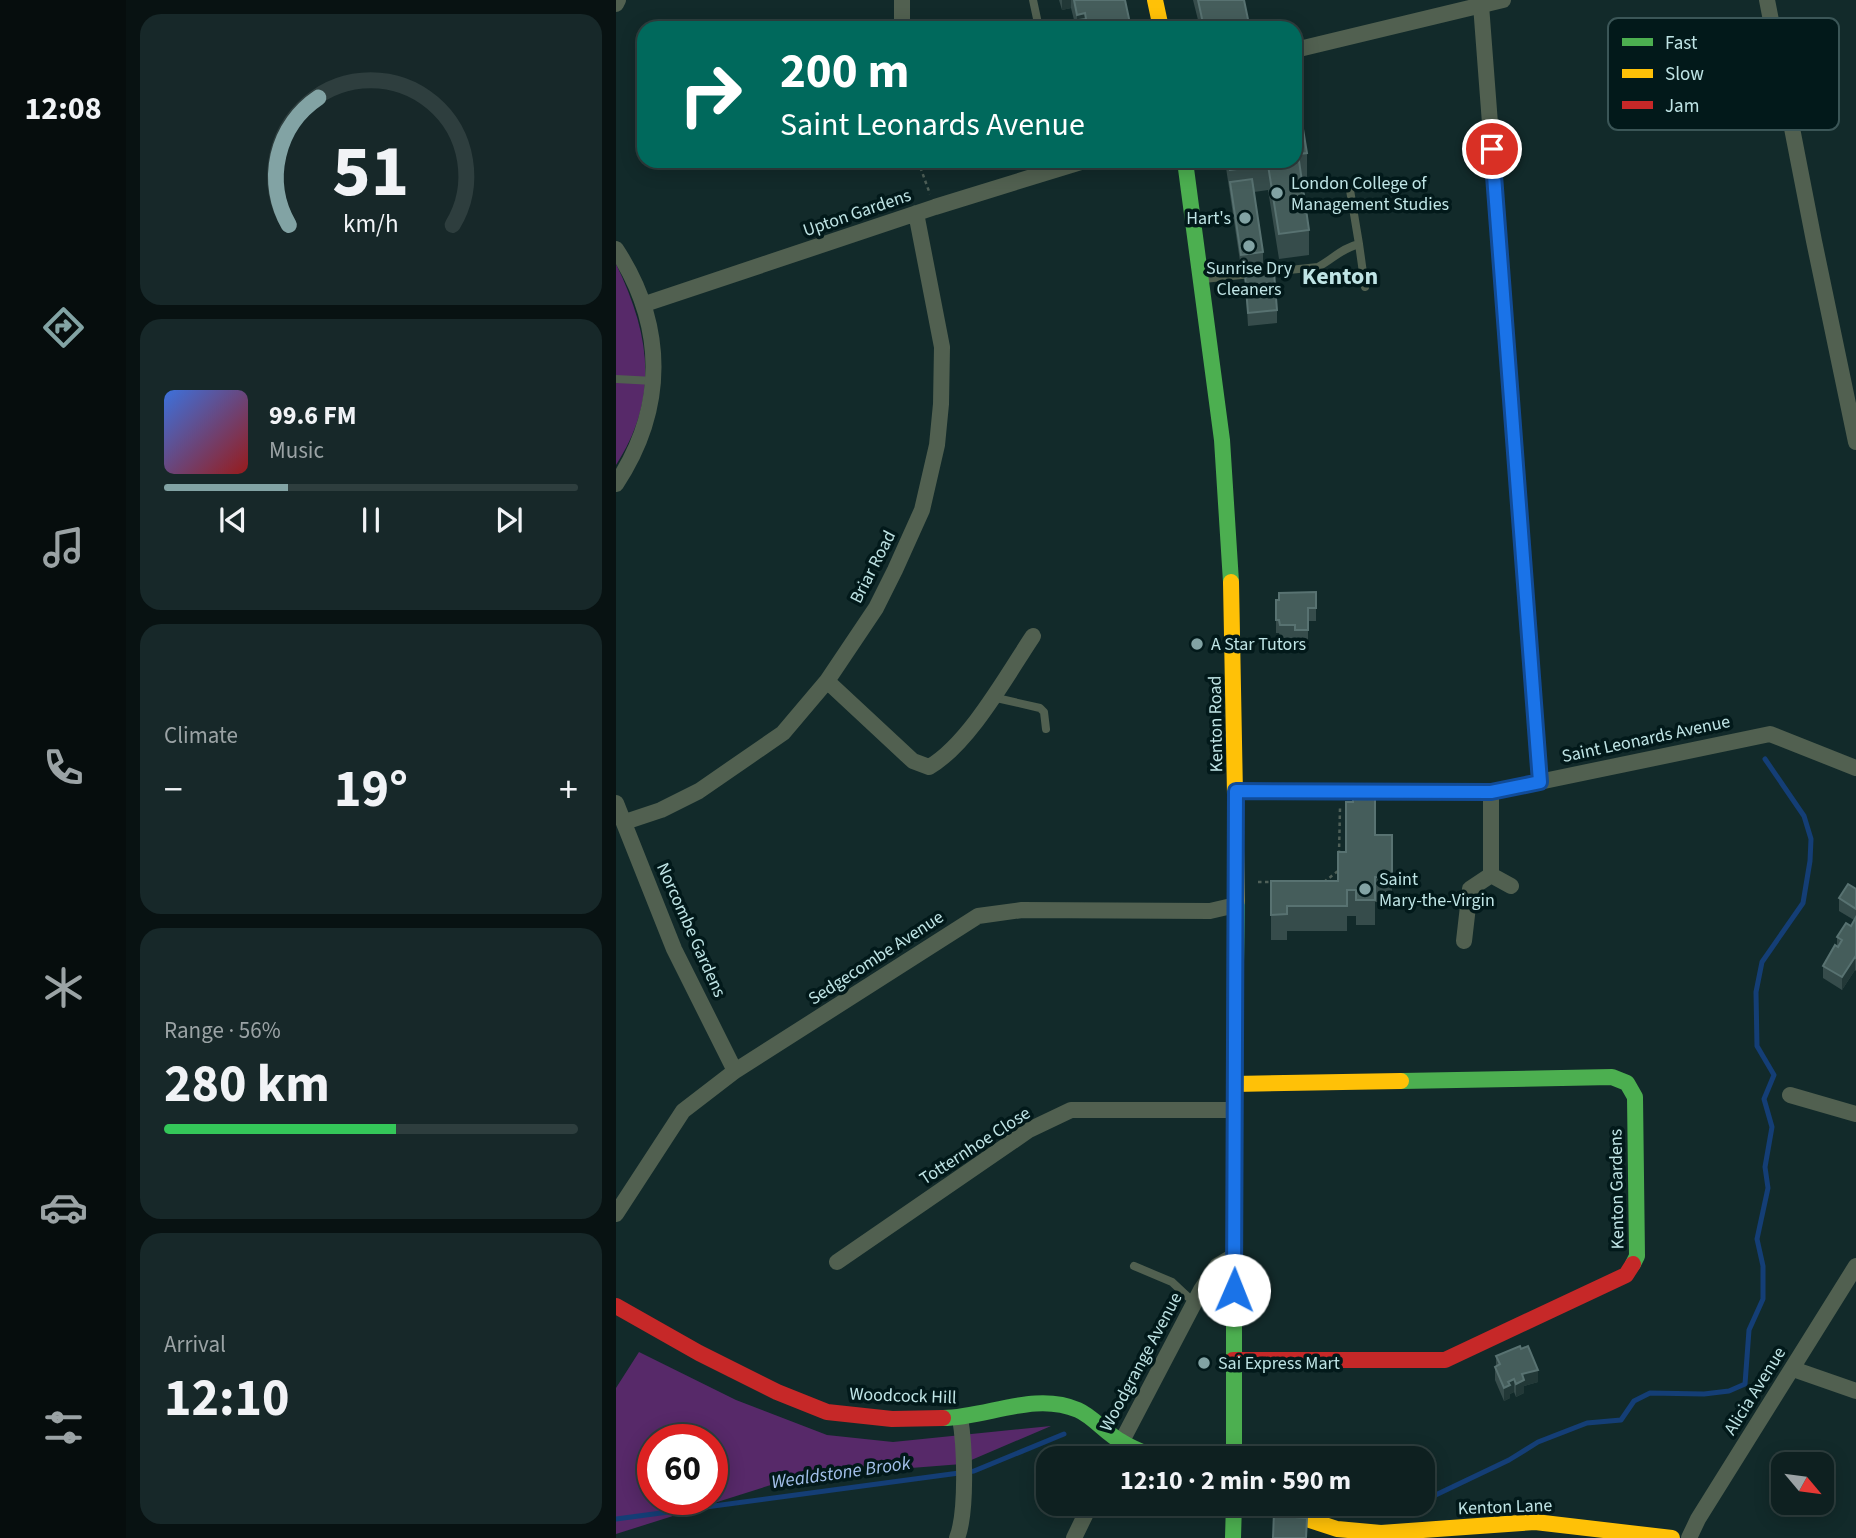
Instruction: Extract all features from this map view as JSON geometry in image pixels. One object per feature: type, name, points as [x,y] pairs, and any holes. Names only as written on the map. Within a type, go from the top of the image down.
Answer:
[{"type":"street","points":[[902,0],[902,21]]},
{"type":"street","points":[[1154,0],[1159,21]]},
{"type":"street","points":[[1302,48],[1503,0]]},
{"type":"street","points":[[1768,0],[1771,18]]},
{"type":"street","points":[[1481,5],[1540,782]]},
{"type":"street","points":[[1793,130],[1856,442]]},
{"type":"street","name":"Upton Gardens","points":[[645,304],[1055,168]]},
{"type":"street","name":"Kenton Road","points":[[1186,168],[1222,440],[1233,617],[1237,882],[1234,1446]]},
{"type":"street","name":"Briar Road","points":[[625,822],[661,810],[699,791],[783,733],[827,681],[876,608],[895,570],[922,510],[937,445],[941,404],[942,347],[916,214]]},
{"type":"street","points":[[616,249],[645,304],[654,381],[646,424],[638,447],[616,484]]},
{"type":"street","points":[[827,681],[913,761],[929,767],[941,760],[960,741],[1033,636]]},
{"type":"street","name":"Saint Leonards Avenue","points":[[1236,791],[1491,792],[1770,734],[1856,768]]},
{"type":"street","points":[[1491,792],[1492,876]]},
{"type":"street","name":"Norcombe Gardens","points":[[616,803],[674,949],[735,1071]]},
{"type":"street","points":[[1492,876],[1511,886]]},
{"type":"street","points":[[1464,942],[1469,889],[1492,876]]},
{"type":"street","name":"Sedgecombe Avenue","points":[[616,1214],[683,1111],[735,1071],[978,916],[1022,911],[1210,911],[1236,905]]},
{"type":"street","name":"Kenton Gardens","points":[[1233,1360],[1446,1360],[1626,1275],[1637,1256],[1635,1097],[1627,1083],[1612,1077],[1234,1084]]},
{"type":"street","points":[[1790,1095],[1856,1114]]},
{"type":"street","name":"Totternhoe Close","points":[[837,1262],[1029,1130],[1071,1110],[1234,1110]]},
{"type":"street","name":"Woodgrange Avenue","points":[[1119,1446],[1196,1300],[1217,1266],[1234,1256]]},
{"type":"street","name":"Alicia Avenue","points":[[1689,1538],[1698,1519],[1856,1266]]},
{"type":"street","name":"Woodcock Hill","points":[[616,1306],[699,1353],[777,1392],[827,1412],[892,1419],[960,1418],[996,1408],[1045,1403],[1078,1410],[1130,1446]]},
{"type":"street","points":[[1793,1368],[1856,1391]]},
{"type":"street","points":[[957,1538],[963,1518],[963,1436],[960,1418]]},
{"type":"street","points":[[1073,1538],[1084,1516]]},
{"type":"street","points":[[1233,1538],[1234,1516]]},
{"type":"street","name":"Kenton Lane","points":[[1292,1516],[1337,1533],[1381,1533],[1535,1522],[1672,1538]]},
{"type":"lane","points":[[1033,0],[1038,21]]},
{"type":"lane","points":[[1349,184],[1365,287]]},
{"type":"lane","points":[[1201,279],[1318,267],[1344,248],[1359,244]]},
{"type":"lane","points":[[616,379],[654,381]]},
{"type":"lane","points":[[992,697],[1036,706],[1044,712],[1046,729]]},
{"type":"lane","points":[[1133,1266],[1172,1282],[1188,1297],[1196,1300]]},
{"type":"path","points":[[921,168],[935,206]]},
{"type":"path","points":[[1338,858],[1341,792]]},
{"type":"path","points":[[1325,882],[1338,872]]},
{"type":"path","points":[[1237,882],[1274,882]]},
{"type":"shaded area","points":[[616,264],[637,315],[645,365],[639,415],[630,440],[616,465]]},
{"type":"shaded area","points":[[639,1352],[736,1400],[827,1435],[893,1442],[1051,1426],[962,1464],[796,1477],[728,1499],[728,1424],[637,1424],[637,1515],[676,1515],[616,1534],[616,1388]]},
{"type":"building","points":[[1074,0],[1125,0],[1130,21],[1078,21],[1086,19],[1085,13],[1077,15]]},
{"type":"building","points":[[1198,0],[1244,0],[1248,21],[1202,21]]},
{"type":"building","points":[[1302,123],[1307,153],[1302,154]]},
{"type":"building","points":[[1268,168],[1300,168],[1309,230],[1279,234]]},
{"type":"building","points":[[1252,179],[1263,252],[1241,255],[1230,182]]},
{"type":"building","points":[[1274,272],[1277,310],[1248,313],[1245,275]]},
{"type":"building","points":[[1316,592],[1316,608],[1308,608],[1308,630],[1295,630],[1295,625],[1280,625],[1279,620],[1276,620],[1276,600],[1279,600],[1279,593]]},
{"type":"building","points":[[1353,795],[1375,795],[1375,835],[1392,835],[1392,877],[1375,877],[1375,900],[1356,900],[1356,890],[1347,890],[1347,906],[1287,906],[1287,914],[1271,915],[1271,881],[1338,881],[1338,852],[1346,852],[1346,802],[1353,802]]},
{"type":"building","points":[[1848,884],[1856,889],[1856,909],[1839,898]]},
{"type":"building","points":[[1856,917],[1856,958],[1842,977],[1823,966],[1835,945],[1838,947],[1842,940],[1837,937],[1846,923],[1851,926]]},
{"type":"building","points":[[1520,1346],[1521,1349],[1528,1346],[1538,1370],[1522,1374],[1524,1380],[1516,1384],[1514,1379],[1504,1388],[1495,1367],[1500,1364],[1496,1356]]},
{"type":"building","points":[[1274,1516],[1307,1518],[1306,1538],[1273,1538]]},
{"type":"waterway","name":"Wealdstone Brook","points":[[1435,1495],[1509,1460],[1538,1442],[1587,1423],[1621,1420],[1634,1401],[1650,1393],[1704,1394],[1729,1391],[1745,1384],[1749,1330],[1763,1299],[1763,1266],[1757,1239],[1768,1188],[1765,1167],[1772,1127],[1764,1099],[1774,1075],[1757,1046],[1756,992],[1762,962],[1803,903],[1811,839],[1804,816],[1765,759]]},
{"type":"waterway","name":"Wealdstone Brook","points":[[616,1519],[974,1471],[1064,1434]]},
{"type":"traffic: fast","points":[[1186,168],[1222,440],[1231,582]]},
{"type":"traffic: fast","points":[[1234,1446],[1237,901]]},
{"type":"traffic: fast","points":[[1401,1081],[1612,1077],[1627,1083],[1635,1097],[1637,1256],[1633,1264]]},
{"type":"traffic: fast","points":[[943,1418],[1028,1404],[1061,1405],[1084,1413],[1116,1439],[1129,1446]]},
{"type":"traffic: fast","points":[[1233,1538],[1234,1516]]},
{"type":"traffic: slow","points":[[1155,0],[1160,21]]},
{"type":"traffic: slow","points":[[1231,582],[1237,901]]},
{"type":"traffic: slow","points":[[1234,1084],[1401,1081]]},
{"type":"traffic: slow","points":[[1298,1516],[1337,1529],[1381,1533],[1535,1522],[1672,1538]]},
{"type":"traffic: jam","points":[[1233,1360],[1445,1360],[1626,1275],[1633,1264]]},
{"type":"traffic: jam","points":[[616,1306],[699,1353],[777,1392],[827,1412],[892,1419],[943,1418]]},
{"type":"place","name":"London College of Management Studies","points":[[1277,193]]},
{"type":"place","name":"Hart's","points":[[1245,218]]},
{"type":"place","name":"Sunrise Dry Cleaners","points":[[1249,246]]},
{"type":"place","name":"A Star Tutors","points":[[1197,644]]},
{"type":"place","name":"Saint Mary-the-Virgin","points":[[1365,889]]},
{"type":"place","name":"Sai Express Mart","points":[[1204,1363]]},
{"type":"district","name":"Kenton","points":[[1340,276]]},
{"type":"route","points":[[1234,1290],[1236,791],[1491,792],[1540,782],[1492,149]]}]
